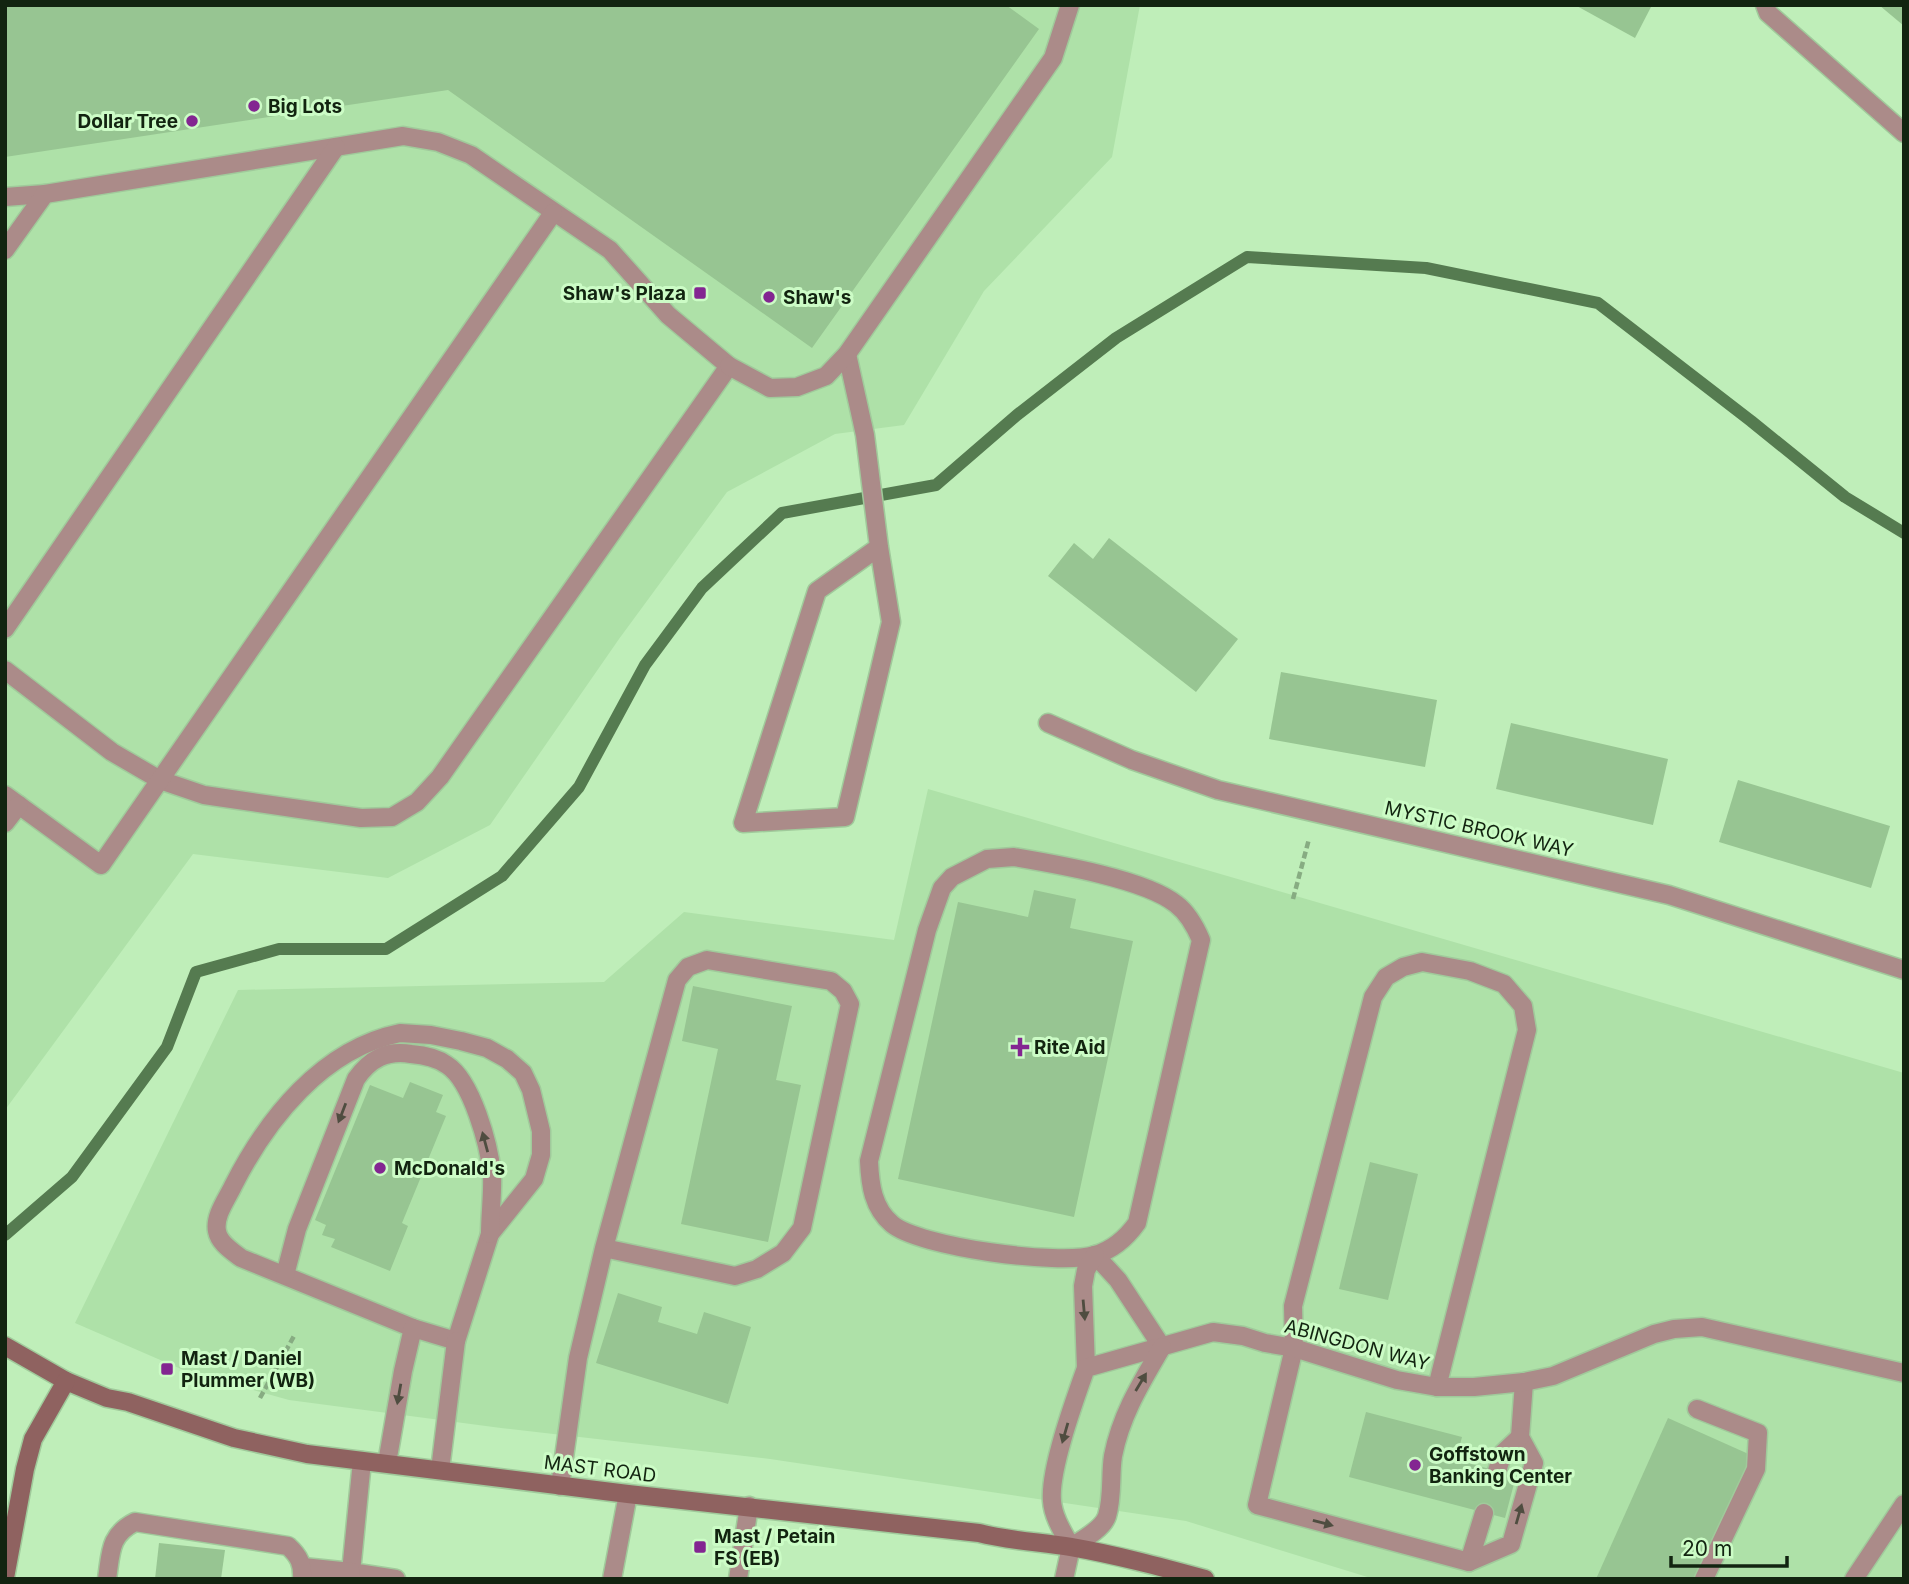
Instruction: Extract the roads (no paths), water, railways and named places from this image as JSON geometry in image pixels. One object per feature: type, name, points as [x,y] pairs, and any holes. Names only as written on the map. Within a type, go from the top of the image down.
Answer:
[{"type":"main road","name":"MAST ROAD","points":[[5,1346],[66,1381],[107,1398],[128,1402],[233,1438],[307,1454],[628,1494],[979,1533],[1001,1539],[1071,1547],[1139,1560],[1205,1579]]},
{"type":"main road","points":[[5,1578],[33,1439],[66,1381]]},
{"type":"street","points":[[5,197],[45,194],[403,136],[438,142],[471,155],[610,250],[668,315],[729,366],[770,388],[797,387],[826,376],[847,354],[1053,58],[1070,5]]},
{"type":"street","points":[[1765,5],[1768,13],[1904,133]]},
{"type":"street","points":[[5,629],[336,147]]},
{"type":"street","points":[[5,250],[45,194]]},
{"type":"street","points":[[5,823],[12,800],[101,866],[553,213]]},
{"type":"street","points":[[847,354],[865,435],[891,622],[845,817],[743,823],[817,592],[879,547]]},
{"type":"street","points":[[5,670],[112,752],[160,780],[204,795],[360,818],[392,817],[417,802],[440,777],[729,366]]},
{"type":"street","name":"MYSTIC BROOK WAY","points":[[1048,723],[1132,760],[1218,790],[1669,895],[1904,970]]},
{"type":"street","points":[[1064,1579],[1071,1547],[1052,1501],[1056,1468],[1086,1368],[1083,1286],[1086,1270],[1095,1255],[1128,1235],[1137,1223],[1201,940],[1186,914],[1166,896],[1153,890],[1059,864],[1014,857],[987,859],[953,877],[942,888],[927,930],[869,1161],[871,1189],[882,1214],[906,1233],[998,1254],[1048,1259],[1095,1255]]},
{"type":"street","points":[[560,1486],[578,1358],[604,1248],[677,980],[688,967],[707,960],[831,981],[843,991],[850,1004],[802,1228],[783,1253],[757,1269],[735,1276],[604,1248]]},
{"type":"street","points":[[1437,1387],[1527,1030],[1523,1006],[1504,984],[1470,971],[1422,962],[1403,967],[1386,977],[1373,996],[1293,1306],[1294,1348],[1257,1505],[1469,1562],[1511,1544],[1534,1463],[1520,1437],[1524,1382]]},
{"type":"street","points":[[456,1341],[413,1328],[241,1258],[219,1238],[216,1228],[219,1215],[250,1153],[271,1122],[293,1097],[352,1049],[378,1038],[400,1033],[430,1035],[487,1048],[507,1059],[523,1073],[537,1111],[541,1131],[541,1155],[534,1179],[490,1234]]},
{"type":"street","points":[[285,1275],[297,1229],[356,1079],[365,1066],[375,1058],[403,1052],[429,1056],[449,1065],[462,1081],[479,1122],[492,1174],[490,1234],[456,1341],[440,1470]]},
{"type":"street","points":[[1071,1547],[1091,1534],[1107,1517],[1119,1430],[1132,1398],[1162,1347],[1118,1280],[1095,1255]]},
{"type":"street","name":"ABINGDON WAY","points":[[1086,1368],[1213,1332],[1294,1348],[1397,1380],[1437,1387],[1474,1387],[1553,1376],[1654,1334],[1702,1327],[1904,1373]]},
{"type":"street","points":[[387,1463],[413,1328]]},
{"type":"street","points":[[1697,1409],[1758,1433],[1756,1469],[1704,1579]]},
{"type":"street","points":[[1497,1471],[1503,1453],[1520,1437]]},
{"type":"street","points":[[351,1572],[362,1461]]},
{"type":"street","points":[[612,1579],[628,1494]]},
{"type":"street","points":[[1854,1579],[1904,1504]]},
{"type":"street","points":[[738,1579],[749,1506]]},
{"type":"street","points":[[1469,1562],[1484,1513]]},
{"type":"street","points":[[107,1579],[112,1544],[121,1529],[135,1522],[288,1546],[297,1554],[302,1573],[351,1572],[396,1579]]},
{"type":"waterway","points":[[5,1235],[72,1177],[167,1047],[196,972],[279,949],[386,949],[502,876],[579,787],[645,665],[702,588],[782,513],[936,485],[1017,415],[1116,338],[1247,257],[1426,268],[1598,303],[1845,497],[1904,533]]},
{"type":"place","name":"Big Lots","points":[[254,106]]},
{"type":"place","name":"Dollar Tree","points":[[192,121]]},
{"type":"place","name":"Shaw's Plaza","points":[[700,293]]},
{"type":"place","name":"Shaw's","points":[[769,297]]},
{"type":"place","name":"Rite Aid","points":[[1020,1047]]},
{"type":"place","name":"McDonald's","points":[[380,1168]]},
{"type":"place","name":"Mast / Daniel Plummer (WB)","points":[[167,1369]]},
{"type":"place","name":"Goffstown Banking Center","points":[[1415,1465]]},
{"type":"place","name":"Mast / Petain FS (EB)","points":[[700,1547]]}]
